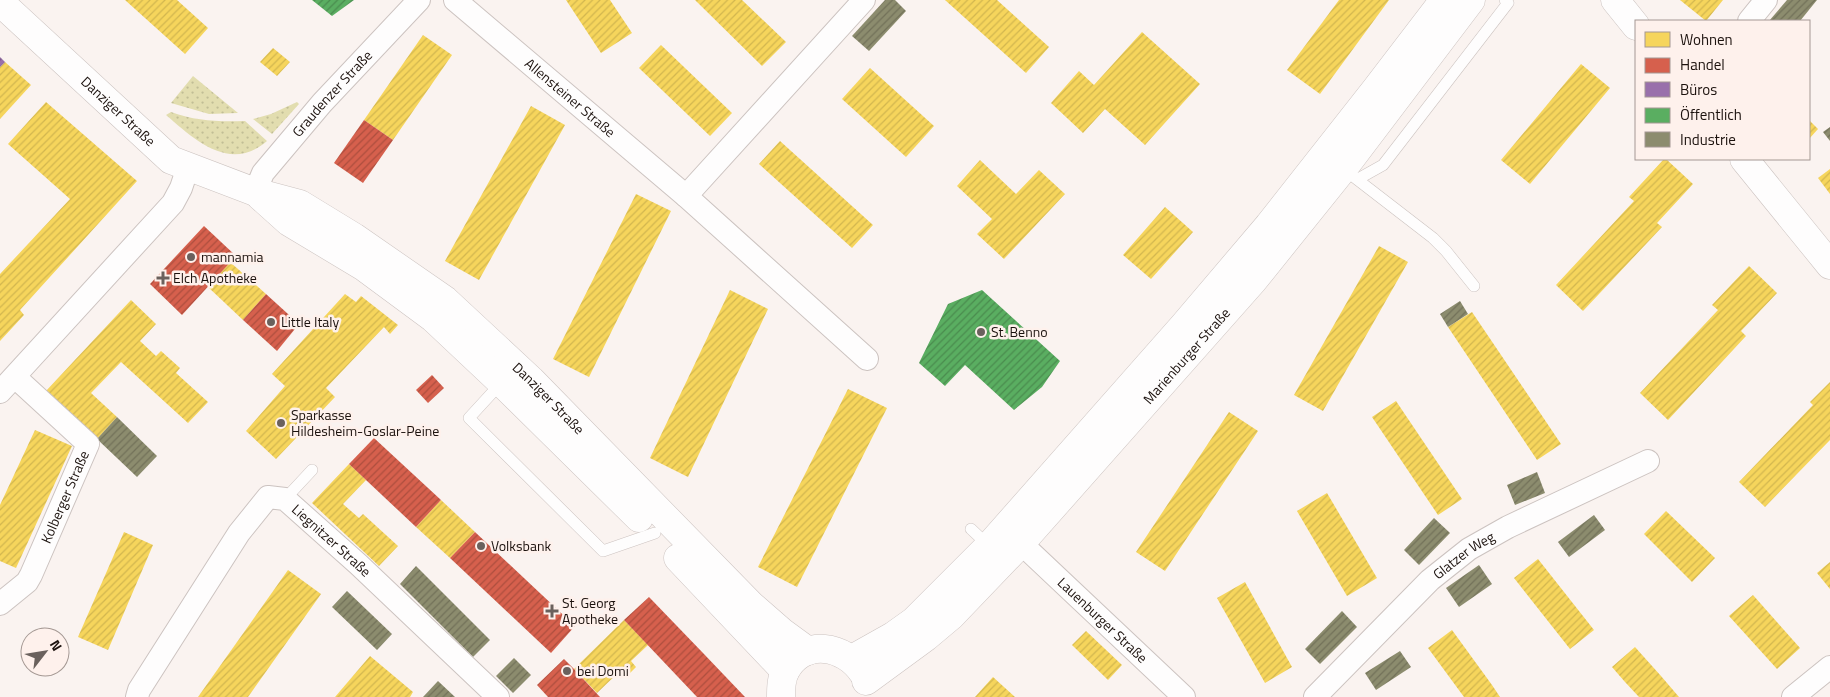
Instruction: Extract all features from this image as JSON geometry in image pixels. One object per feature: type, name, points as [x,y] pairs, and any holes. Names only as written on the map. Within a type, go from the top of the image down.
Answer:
[{"type":"street","name":"Graudenzer Straße","points":[[255,192],[264,173],[322,103],[419,0]]},
{"type":"street","name":"Allensteiner Straße","points":[[455,0],[686,196],[867,359]]},
{"type":"street","points":[[686,196],[864,0]]},
{"type":"street","name":"Marienburger Straße","points":[[1339,165],[1444,0]]},
{"type":"street","name":"Marienburger Straße","points":[[808,652],[831,649],[842,653],[862,679],[932,632],[951,616],[998,542],[1269,225],[1339,165],[1471,0]]},
{"type":"street","points":[[1615,0],[1635,25]]},
{"type":"street","points":[[1750,20],[1766,0]]},
{"type":"street","name":"Danziger Straße","points":[[0,2],[171,160],[255,192],[300,204],[354,237],[445,300],[531,380],[751,605],[808,652]]},
{"type":"street","points":[[1745,160],[1830,265]]},
{"type":"street","name":"Kolberger Straße","points":[[0,604],[26,582],[31,575],[88,444],[8,385],[173,203],[181,188],[188,167]]},
{"type":"street","name":"Danziger Straße","points":[[255,192],[289,222],[364,267],[433,318],[655,533],[783,684]]},
{"type":"street","name":"Glatzer Weg","points":[[1315,697],[1430,580],[1469,549],[1508,527],[1648,461]]},
{"type":"street","name":"Liegnitzer Straße","points":[[137,697],[139,690],[239,534],[268,496],[285,499],[358,564],[498,697]]},
{"type":"street","name":"Lauenburger Straße","points":[[998,542],[1184,697]]},
{"type":"street","points":[[783,684],[792,662],[808,652]]},
{"type":"street","points":[[1793,697],[1830,667]]},
{"type":"lane","points":[[1339,165],[1383,165],[1508,3],[1505,0]]},
{"type":"lane","points":[[1339,165],[1433,238],[1474,286]]},
{"type":"lane","points":[[531,380],[501,382],[469,418],[603,551],[655,533]]},
{"type":"lane","points":[[285,499],[312,470]]},
{"type":"shaded area","points":[[193,76],[238,113],[209,114],[171,103]]},
{"type":"shaded area","points":[[297,102],[299,104],[272,134],[253,119],[271,114]]},
{"type":"shaded area","points":[[171,112],[207,120],[245,121],[267,141],[253,150],[240,154],[226,153],[201,143],[166,115]]},
{"type":"building: Wohnen","points":[[125,0],[177,0],[208,28],[185,54]]},
{"type":"building: Wohnen","points":[[566,0],[610,0],[632,33],[601,53]]},
{"type":"building: Wohnen","points":[[695,0],[742,0],[786,42],[762,66]]},
{"type":"building: Wohnen","points":[[945,0],[997,0],[1049,47],[1026,73]]},
{"type":"building: Wohnen","points":[[1339,0],[1389,0],[1320,94],[1287,70]]},
{"type":"building: Wohnen","points":[[1680,0],[1723,0],[1707,20]]},
{"type":"building: Wohnen","points":[[1142,32],[1200,84],[1145,145],[1105,109],[1083,133],[1051,103],[1079,71],[1094,85]]},
{"type":"building: Wohnen","points":[[423,35],[452,55],[393,140],[364,120]]},
{"type":"building: Wohnen","points":[[661,45],[732,113],[710,136],[639,68]]},
{"type":"building: Wohnen","points":[[273,48],[290,62],[277,76],[260,62]]},
{"type":"building: Wohnen","points":[[5,62],[31,85],[0,119],[0,67]]},
{"type":"building: Wohnen","points":[[1581,64],[1610,88],[1530,184],[1501,160]]},
{"type":"building: Wohnen","points":[[870,68],[934,126],[906,157],[842,99]]},
{"type":"building: Wohnen","points":[[46,102],[137,181],[20,310],[24,315],[0,341],[0,274],[70,199],[8,144]]},
{"type":"building: Wohnen","points":[[531,106],[565,125],[479,280],[445,261]]},
{"type":"building: Wohnen","points":[[1810,121],[1818,129],[1810,138]]},
{"type":"building: Wohnen","points":[[780,141],[873,225],[852,248],[759,164]]},
{"type":"building: Wohnen","points":[[980,160],[1016,194],[1039,170],[1065,194],[1004,259],[977,234],[992,219],[957,186]]},
{"type":"building: Wohnen","points":[[1663,160],[1667,160],[1693,184],[1657,223],[1662,227],[1583,311],[1556,285],[1634,201],[1629,197]]},
{"type":"building: Wohnen","points":[[1830,169],[1830,194],[1818,178]]},
{"type":"building: Wohnen","points":[[636,194],[671,211],[589,377],[553,359]]},
{"type":"building: Wohnen","points":[[1165,207],[1193,232],[1151,279],[1123,255]]},
{"type":"building: Wohnen","points":[[1379,246],[1408,262],[1323,411],[1294,395]]},
{"type":"building: Wohnen","points":[[230,262],[266,294],[243,320],[208,287]]},
{"type":"building: Wohnen","points":[[1749,266],[1777,293],[1741,331],[1746,336],[1668,420],[1640,393],[1718,310],[1712,305]]},
{"type":"building: Wohnen","points":[[730,290],[768,309],[688,477],[650,458]]},
{"type":"building: Wohnen","points":[[345,294],[356,302],[361,296],[398,325],[390,334],[384,327],[326,388],[335,397],[276,459],[246,431],[285,386],[272,374]]},
{"type":"building: Wohnen","points":[[131,300],[156,324],[140,341],[156,356],[161,351],[180,368],[176,373],[208,402],[188,423],[121,362],[91,393],[117,417],[97,439],[46,391]]},
{"type":"building: Wohnen","points":[[1472,312],[1561,444],[1537,460],[1448,327]]},
{"type":"building: Wohnen","points":[[1830,382],[1830,440],[1765,507],[1739,482],[1813,405],[1810,402]]},
{"type":"building: Wohnen","points":[[848,389],[887,408],[797,587],[758,567]]},
{"type":"building: Wohnen","points":[[1396,401],[1462,499],[1438,515],[1372,417]]},
{"type":"building: Wohnen","points":[[1229,412],[1258,431],[1165,571],[1136,552]]},
{"type":"building: Wohnen","points":[[35,430],[72,446],[16,568],[0,561],[0,505]]},
{"type":"building: Wohnen","points":[[349,464],[366,480],[343,504],[359,518],[363,514],[398,546],[379,566],[312,503]]},
{"type":"building: Wohnen","points":[[1327,493],[1377,578],[1347,596],[1297,511]]},
{"type":"building: Wohnen","points":[[441,500],[475,532],[450,558],[416,527]]},
{"type":"building: Wohnen","points":[[1666,511],[1715,558],[1692,582],[1644,534]]},
{"type":"building: Wohnen","points":[[124,532],[153,545],[108,650],[78,637]]},
{"type":"building: Wohnen","points":[[1538,559],[1594,630],[1570,649],[1514,578]]},
{"type":"building: Wohnen","points":[[1830,562],[1830,589],[1817,573]]},
{"type":"building: Wohnen","points":[[288,570],[321,594],[248,697],[198,697]]},
{"type":"building: Wohnen","points":[[1245,582],[1292,667],[1265,683],[1217,598]]},
{"type":"building: Wohnen","points":[[1753,595],[1800,648],[1777,669],[1729,616]]},
{"type":"building: Wohnen","points":[[624,620],[648,645],[631,661],[636,667],[626,677],[620,671],[597,693],[574,669]]},
{"type":"building: Wohnen","points":[[1452,630],[1500,697],[1464,697],[1428,648]]},
{"type":"building: Wohnen","points":[[1086,631],[1122,665],[1108,680],[1072,645]]},
{"type":"building: Wohnen","points":[[1635,647],[1679,697],[1639,697],[1625,682],[1612,667]]},
{"type":"building: Wohnen","points":[[370,656],[413,692],[410,697],[335,697]]},
{"type":"building: Wohnen","points":[[993,677],[1015,697],[975,697]]},
{"type":"building: Handel","points":[[364,120],[393,140],[363,183],[334,163]]},
{"type":"building: Handel","points":[[204,226],[236,256],[182,315],[150,284]]},
{"type":"building: Handel","name":"Little Italy","points":[[266,294],[299,324],[277,351],[243,320]]},
{"type":"building: Handel","points":[[432,375],[444,388],[428,403],[416,390]]},
{"type":"building: Handel","points":[[374,438],[441,500],[416,527],[349,464]]},
{"type":"building: Handel","points":[[475,532],[575,626],[551,653],[450,558]]},
{"type":"building: Handel","points":[[649,597],[745,697],[697,697],[624,620]]},
{"type":"building: Handel","points":[[564,659],[600,697],[548,697],[537,685]]},
{"type":"building: Büros","points":[[0,57],[5,62],[0,67]]},
{"type":"building: Öffentlich","points":[[312,0],[354,0],[332,16]]},
{"type":"building: Öffentlich","name":"St. Benno","points":[[982,290],[1060,361],[1042,387],[1014,410],[965,365],[945,386],[919,363],[948,304]]},
{"type":"building: Industrie","points":[[885,0],[895,0],[906,11],[869,51],[852,36]]},
{"type":"building: Industrie","points":[[1787,0],[1817,0],[1801,20],[1770,20]]},
{"type":"building: Industrie","points":[[1830,127],[1830,141],[1823,132]]},
{"type":"building: Industrie","points":[[1460,301],[1468,314],[1448,327],[1440,314]]},
{"type":"building: Industrie","points":[[117,417],[157,456],[137,477],[97,439]]},
{"type":"building: Industrie","points":[[1537,472],[1545,493],[1515,505],[1507,485]]},
{"type":"building: Industrie","points":[[1594,515],[1605,530],[1569,557],[1558,542]]},
{"type":"building: Industrie","points":[[1434,518],[1450,533],[1419,565],[1404,550]]},
{"type":"building: Industrie","points":[[1479,565],[1492,584],[1459,607],[1446,588]]},
{"type":"building: Industrie","points":[[416,566],[490,640],[473,657],[400,584]]},
{"type":"building: Industrie","points":[[347,591],[392,634],[377,650],[332,607]]},
{"type":"building: Industrie","points":[[1342,611],[1357,627],[1320,664],[1305,649]]},
{"type":"building: Industrie","points":[[1400,651],[1411,667],[1376,690],[1365,673]]},
{"type":"building: Industrie","points":[[514,658],[531,675],[513,693],[496,676]]},
{"type":"building: Industrie","points":[[438,681],[455,697],[423,697]]},
{"type":"place","name":"mannamia","points":[[191,257]]},
{"type":"place","name":"Elch Apotheke","points":[[163,278]]},
{"type":"place","name":"Little Italy","points":[[271,322]]},
{"type":"place","name":"St. Benno","points":[[981,332]]},
{"type":"place","name":"Sparkasse Hildesheim-Goslar-Peine","points":[[281,423]]},
{"type":"place","name":"Volksbank","points":[[481,546]]},
{"type":"place","name":"St. Georg Apotheke","points":[[552,611]]},
{"type":"place","name":"bei Domi","points":[[567,671]]}]
